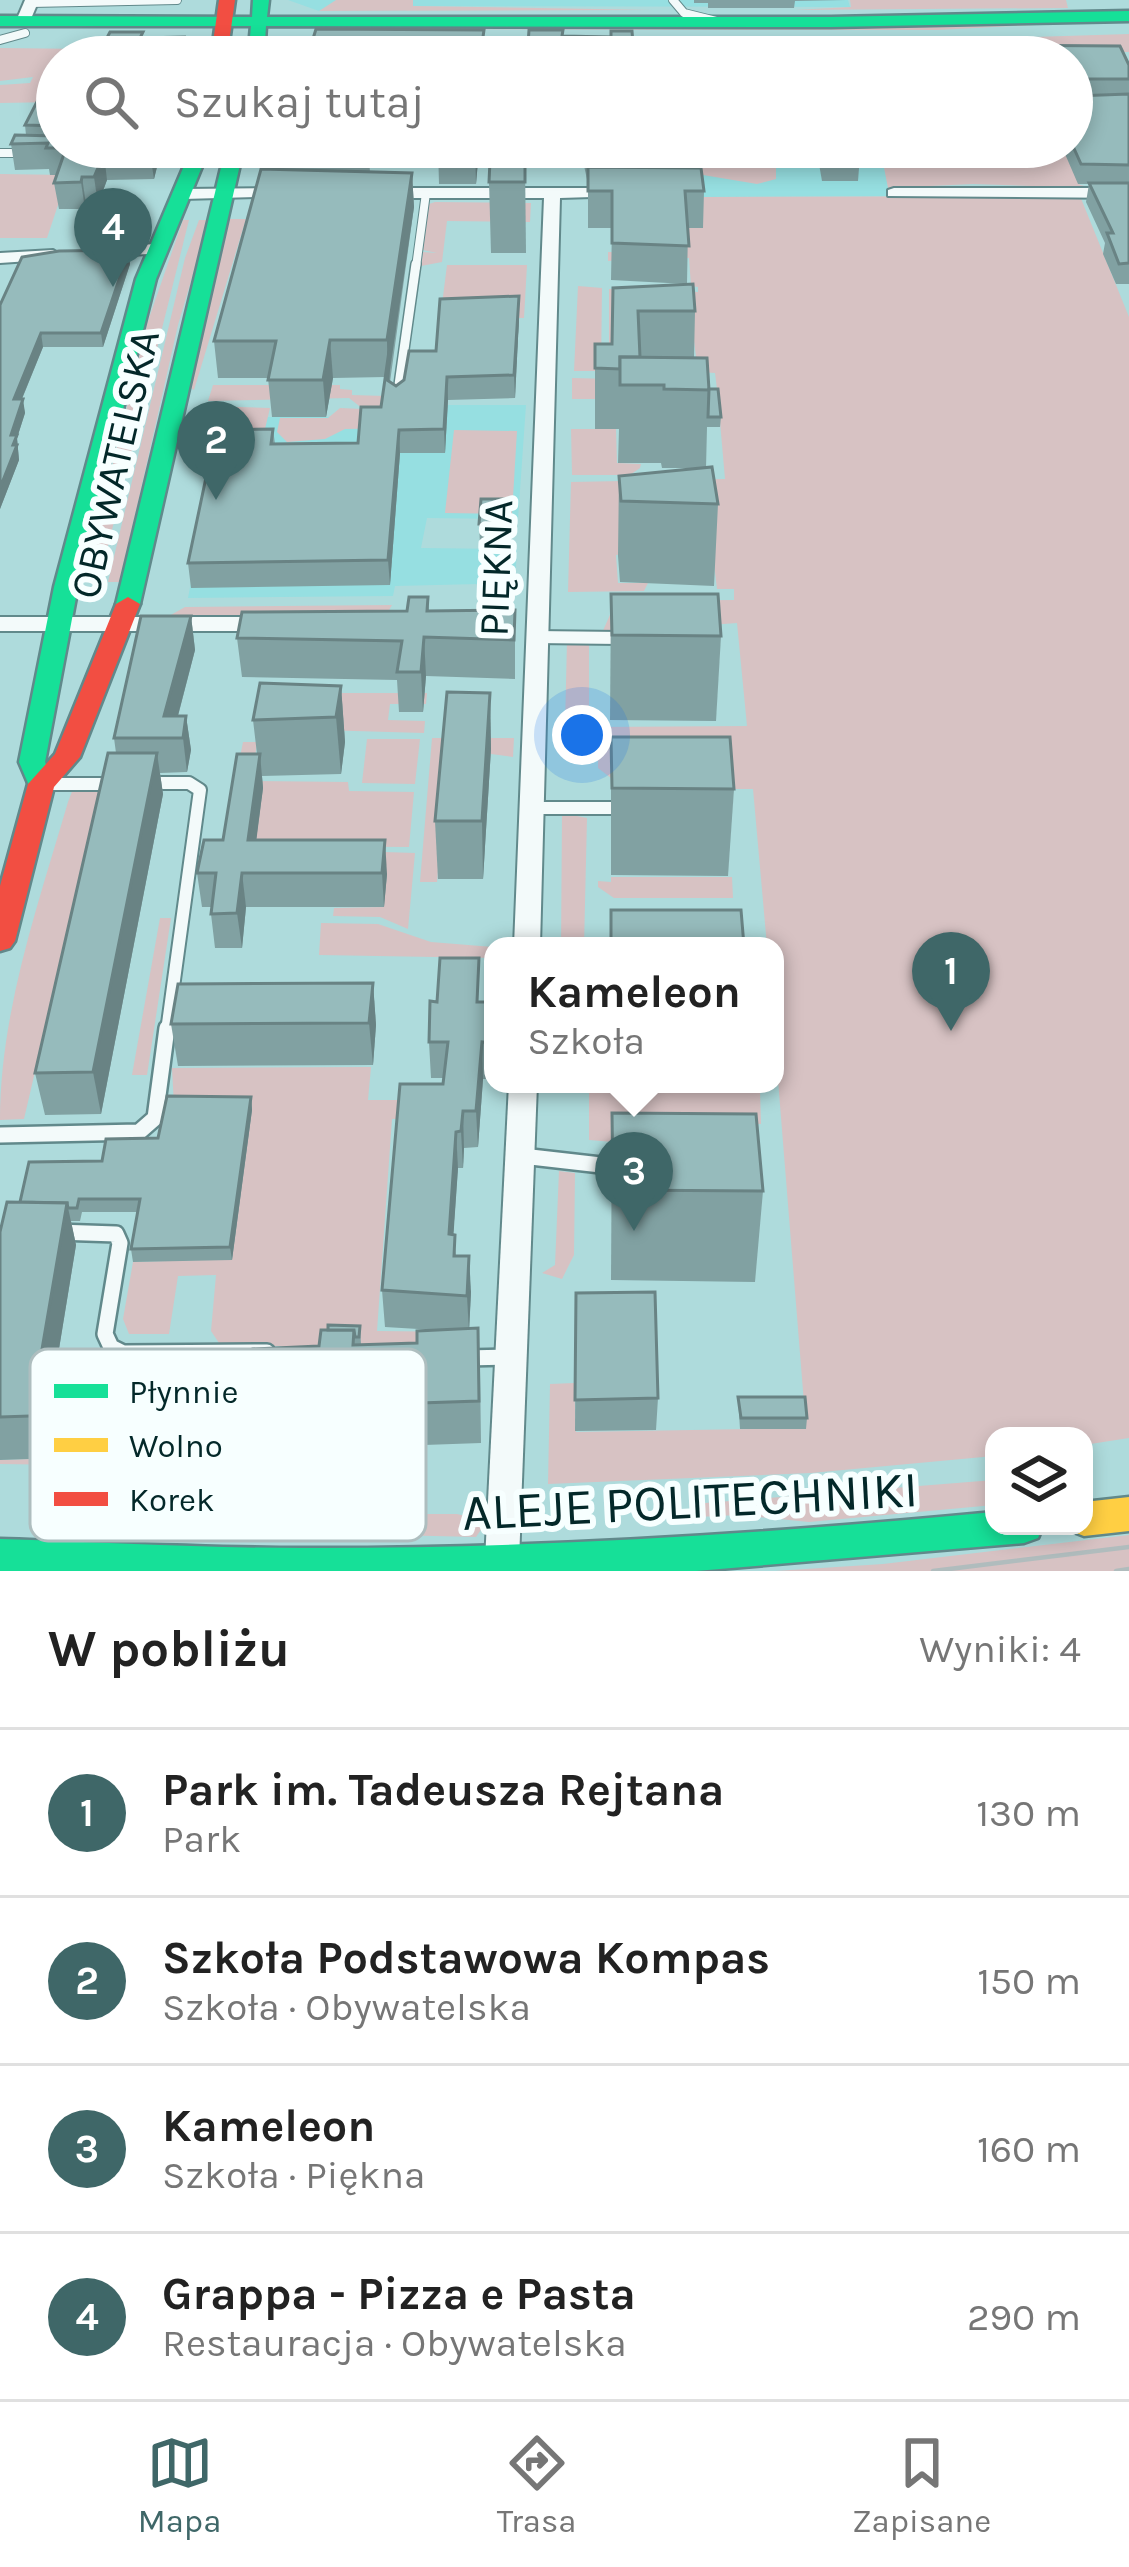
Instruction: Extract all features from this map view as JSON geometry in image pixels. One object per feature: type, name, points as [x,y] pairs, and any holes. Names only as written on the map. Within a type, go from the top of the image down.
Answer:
[{"type":"main road","points":[[259,28],[1129,16]]},
{"type":"main road","points":[[16,22],[848,35],[1129,29]]},
{"type":"main road","name":"OBYWATELSKA","points":[[40,784],[32,762],[123,365],[158,249],[193,168]]},
{"type":"main road","name":"OBYWATELSKA","points":[[0,941],[40,784],[67,757],[122,623],[231,168]]},
{"type":"main road","points":[[1093,1518],[1129,1514]]},
{"type":"main road","name":"ALEJE POLITECHNIKI","points":[[0,1556],[225,1565],[502,1561],[871,1543],[985,1530]]},
{"type":"street","points":[[183,194],[304,193]]},
{"type":"street","points":[[373,193],[634,194]]},
{"type":"street","name":"PIĘKNA","points":[[527,937],[530,628],[552,193]]},
{"type":"street","points":[[894,193],[1129,193]]},
{"type":"street","points":[[0,258],[158,249]]},
{"type":"street","points":[[0,624],[306,624]]},
{"type":"street","points":[[502,1561],[523,1093]]},
{"type":"lane","points":[[16,22],[113,2],[177,0]]},
{"type":"lane","points":[[673,0],[684,14],[710,16],[720,22]]},
{"type":"lane","points":[[0,153],[36,152]]},
{"type":"lane","points":[[397,400],[426,193]]},
{"type":"lane","points":[[530,628],[630,638]]},
{"type":"lane","points":[[0,1135],[139,1132],[154,1118],[200,790],[189,782],[40,784]]},
{"type":"lane","points":[[531,808],[642,808]]},
{"type":"lane","points":[[521,1156],[637,1169]]},
{"type":"lane","points":[[47,1232],[116,1234],[120,1243],[105,1334],[115,1349]]},
{"type":"lane","points":[[445,1358],[513,1358]]},
{"type":"shaded area","points":[[288,0],[848,0],[850,7],[407,6],[406,11],[319,11]]},
{"type":"shaded area","points":[[336,0],[413,0],[413,6],[653,10],[319,11]]},
{"type":"shaded area","points":[[850,0],[1066,0],[1068,8],[794,10],[851,7]]},
{"type":"shaded area","points":[[1129,20],[937,30],[317,29],[935,26]]},
{"type":"shaded area","points":[[1129,34],[1129,52],[1093,52],[1093,36],[1066,36]]},
{"type":"shaded area","points":[[0,48],[36,48],[36,102],[0,103],[0,85],[30,83],[33,77],[0,81]]},
{"type":"shaded area","points":[[661,168],[884,168],[890,196],[700,197],[662,189]]},
{"type":"shaded area","points":[[776,168],[776,179],[757,184],[667,169]]},
{"type":"shaded area","points":[[884,168],[1076,168],[1080,185],[1094,188],[973,184],[888,188]]},
{"type":"shaded area","points":[[0,174],[68,175],[47,238],[0,238]]},
{"type":"shaded area","points":[[1080,196],[1129,317],[1129,1438],[1093,1444],[1093,1427],[985,1427],[985,1457],[811,1473],[548,1484],[550,1384],[574,1383],[576,1432],[806,1428],[779,1093],[784,1093],[784,937],[766,937],[753,789],[684,789],[642,802],[598,768],[598,727],[747,726],[737,623],[602,633],[616,601],[734,600],[734,589],[717,589],[712,547],[616,555],[618,583],[648,583],[644,591],[568,592],[571,482],[725,479],[718,399],[572,399],[572,378],[698,381],[699,390],[717,389],[715,373],[698,372],[694,341],[609,345],[609,289],[698,292],[698,287],[691,286],[689,258],[608,261],[608,252],[632,252],[700,197]]},
{"type":"shaded area","points":[[531,203],[530,222],[447,221],[442,262],[421,266],[423,252],[437,253],[423,250],[429,204]]},
{"type":"shaded area","points":[[230,219],[246,219],[194,390],[188,386],[204,302]]},
{"type":"shaded area","points":[[183,220],[189,220],[99,582],[84,582],[147,324]]},
{"type":"shaded area","points":[[199,220],[209,220],[178,325],[120,582],[108,582],[185,258]]},
{"type":"shaded area","points":[[447,265],[527,265],[524,318],[480,318],[437,344]]},
{"type":"shaded area","points":[[578,286],[602,288],[601,371],[574,371]]},
{"type":"shaded area","points":[[213,385],[340,385],[340,389],[352,390],[352,395],[386,396],[402,428],[345,429],[325,439],[287,442],[277,432],[280,418],[328,418],[340,408],[363,409],[349,398],[208,401]]},
{"type":"shaded area","points":[[403,405],[526,405],[518,519],[427,518],[421,548],[517,549],[515,583],[395,586],[393,596],[188,598],[218,441],[212,441],[216,417],[402,417]]},
{"type":"shaded area","points":[[207,406],[270,408],[264,433],[214,440],[216,417],[211,441],[201,441]]},
{"type":"shaded area","points":[[571,429],[616,429],[617,463],[641,464],[640,468],[630,475],[572,475]]},
{"type":"shaded area","points":[[454,430],[517,431],[512,514],[445,513]]},
{"type":"shaded area","points":[[392,605],[385,617],[169,616],[185,607]]},
{"type":"shaded area","points":[[567,640],[589,640],[589,716],[565,727]]},
{"type":"shaded area","points":[[325,693],[427,693],[426,704],[390,704],[388,720],[425,721],[424,733],[320,730]]},
{"type":"shaded area","points":[[432,738],[514,738],[513,757],[491,754],[490,749],[449,749],[437,882],[420,882]]},
{"type":"shaded area","points":[[367,739],[420,739],[415,784],[362,783]]},
{"type":"shaded area","points":[[243,742],[257,742],[252,781],[348,782],[349,791],[414,792],[409,847],[253,846],[235,782]]},
{"type":"shaded area","points":[[101,788],[24,1119],[0,1120],[14,999],[68,802],[73,789]]},
{"type":"shaded area","points":[[562,813],[587,818],[584,937],[561,937]]},
{"type":"shaded area","points":[[384,852],[415,853],[408,929],[380,917],[333,916],[334,908],[384,907]]},
{"type":"shaded area","points":[[611,877],[732,877],[733,898],[614,898],[598,887],[598,881],[611,882]]},
{"type":"shaded area","points":[[160,918],[171,918],[147,1075],[132,1075]]},
{"type":"shaded area","points":[[321,923],[378,924],[431,942],[484,946],[484,958],[319,955]]},
{"type":"shaded area","points":[[371,1067],[368,1100],[426,1100],[424,1118],[392,1119],[377,1331],[469,1332],[468,1352],[221,1346],[211,1331],[216,1275],[178,1276],[169,1334],[129,1334],[123,1319],[133,1262],[232,1259],[251,1105],[174,1106],[172,1068]]},
{"type":"shaded area","points":[[589,1093],[760,1093],[761,1124],[736,1123],[734,1152],[589,1140]]},
{"type":"shaded area","points":[[559,1171],[575,1173],[574,1255],[562,1279],[542,1273],[555,1265]]},
{"type":"shaded area","points":[[30,1459],[30,1464],[0,1464],[0,1460]]},
{"type":"shaded area","points":[[985,1481],[985,1506],[809,1522],[739,1515],[697,1517],[705,1503]]},
{"type":"shaded area","points":[[426,1514],[487,1521],[476,1537],[426,1536]]},
{"type":"shaded area","points":[[1129,1535],[1129,1571],[775,1571],[883,1564]]},
{"type":"building","points":[[316,29],[484,30],[483,36],[314,36]]},
{"type":"building","points":[[529,30],[563,30],[562,36],[529,36]]},
{"type":"building","points":[[611,31],[632,31],[632,36],[611,36]]},
{"type":"building","points":[[110,32],[143,32],[141,36],[108,36]]},
{"type":"building","points":[[1093,46],[1120,46],[1129,65],[1129,79],[1093,79]]},
{"type":"building","points":[[1129,94],[1129,165],[1093,164],[1093,95]]},
{"type":"building","points":[[36,104],[36,125],[25,125]]},
{"type":"building","points":[[15,135],[36,136],[36,143],[11,144]]},
{"type":"building","points":[[59,168],[98,168],[94,177],[82,177],[81,182],[54,183]]},
{"type":"building","points":[[490,168],[525,168],[525,182],[489,182]]},
{"type":"building","points":[[588,168],[701,168],[704,191],[685,191],[689,246],[612,243],[612,191],[588,191]]},
{"type":"building","points":[[261,169],[412,173],[387,340],[330,340],[323,380],[268,380],[276,341],[214,341]]},
{"type":"building","points":[[1089,183],[1129,183],[1129,263],[1119,264],[1107,233],[1113,233]]},
{"type":"building","points":[[129,250],[101,333],[41,333],[14,399],[23,399],[11,435],[17,435],[13,445],[17,445],[0,488],[0,305],[22,257]]},
{"type":"building","points":[[693,284],[695,311],[638,311],[640,357],[620,357],[620,369],[595,368],[595,344],[612,344],[613,288]]},
{"type":"building","points":[[519,296],[514,375],[447,377],[444,429],[399,430],[388,560],[188,563],[216,430],[273,429],[271,444],[358,443],[361,407],[381,407],[389,351],[387,380],[396,386],[404,380],[409,351],[436,351],[440,299]]},
{"type":"building","points":[[620,357],[707,358],[709,390],[620,385]]},
{"type":"building","points":[[709,389],[718,389],[721,417],[708,417]]},
{"type":"building","points":[[712,467],[718,504],[621,501],[619,476]]},
{"type":"building","points":[[481,499],[510,499],[508,524],[479,524]]},
{"type":"building","points":[[611,594],[718,594],[721,636],[612,635]]},
{"type":"building","points":[[409,597],[428,597],[427,611],[515,610],[514,640],[424,637],[421,672],[397,672],[402,641],[237,638],[242,612],[407,611]]},
{"type":"building","points":[[141,616],[191,616],[164,716],[186,716],[183,738],[114,738]]},
{"type":"building","points":[[260,683],[341,686],[336,717],[253,720]]},
{"type":"building","points":[[447,692],[490,693],[482,821],[435,821]]},
{"type":"building","points":[[611,737],[730,737],[734,789],[612,788]]},
{"type":"building","points":[[108,753],[157,753],[93,1072],[35,1073]]},
{"type":"building","points":[[237,754],[260,754],[248,840],[385,840],[382,873],[242,873],[237,913],[211,914],[216,873],[197,873],[204,840],[223,840]]},
{"type":"building","points":[[611,910],[741,910],[743,937],[611,937]]},
{"type":"building","points":[[440,958],[479,958],[477,1002],[484,1002],[484,1042],[476,1111],[463,1111],[461,1131],[456,1132],[449,1234],[455,1235],[454,1256],[469,1256],[467,1296],[382,1290],[400,1084],[443,1084],[448,1042],[429,1042],[430,1001],[437,1002]]},
{"type":"building","points":[[373,983],[369,1023],[171,1024],[178,984]]},
{"type":"building","points":[[167,1096],[251,1097],[230,1247],[131,1249],[140,1199],[79,1199],[77,1208],[68,1208],[67,1203],[20,1202],[29,1162],[102,1161],[106,1139],[158,1138]]},
{"type":"building","points":[[612,1113],[756,1114],[763,1191],[613,1190]]},
{"type":"building","points":[[7,1202],[67,1203],[42,1349],[30,1349],[30,1416],[0,1417],[0,1232]]},
{"type":"building","points":[[655,1292],[658,1398],[575,1400],[576,1293]]},
{"type":"building","points":[[328,1325],[360,1326],[359,1337],[354,1330],[328,1330]]},
{"type":"building","points":[[478,1328],[479,1401],[426,1403],[426,1349],[253,1349],[319,1346],[321,1330],[354,1330],[353,1345],[417,1343],[417,1331]]},
{"type":"building","points":[[738,1397],[805,1397],[807,1418],[741,1418]]},
{"type":"tram line","points":[[933,1571],[1129,1547]]},
{"type":"tram line","points":[[1116,1571],[1129,1569]]},
{"type":"traffic: fast","points":[[258,36],[261,0]]},
{"type":"traffic: fast","points":[[0,21],[831,22],[1129,16]]},
{"type":"traffic: fast","points":[[41,784],[32,762],[66,587],[146,279],[192,168]]},
{"type":"traffic: fast","points":[[128,604],[230,168]]},
{"type":"traffic: fast","points":[[0,1556],[201,1565],[510,1563],[819,1545],[985,1530]]},
{"type":"traffic: slow","points":[[1093,1518],[1129,1514]]},
{"type":"traffic: jam","points":[[222,36],[227,0]]},
{"type":"traffic: jam","points":[[0,941],[41,784],[67,757],[128,604]]},
{"type":"place","name":"Grappa - Pizza e Pasta","points":[[113,287]]},
{"type":"place","name":"Szkoła Podstawowa Kompas","points":[[216,500]]},
{"type":"place","name":"Park im. Tadeusza Rejtana","points":[[951,1031]]},
{"type":"place","name":"Kameleon","points":[[634,1231]]}]
